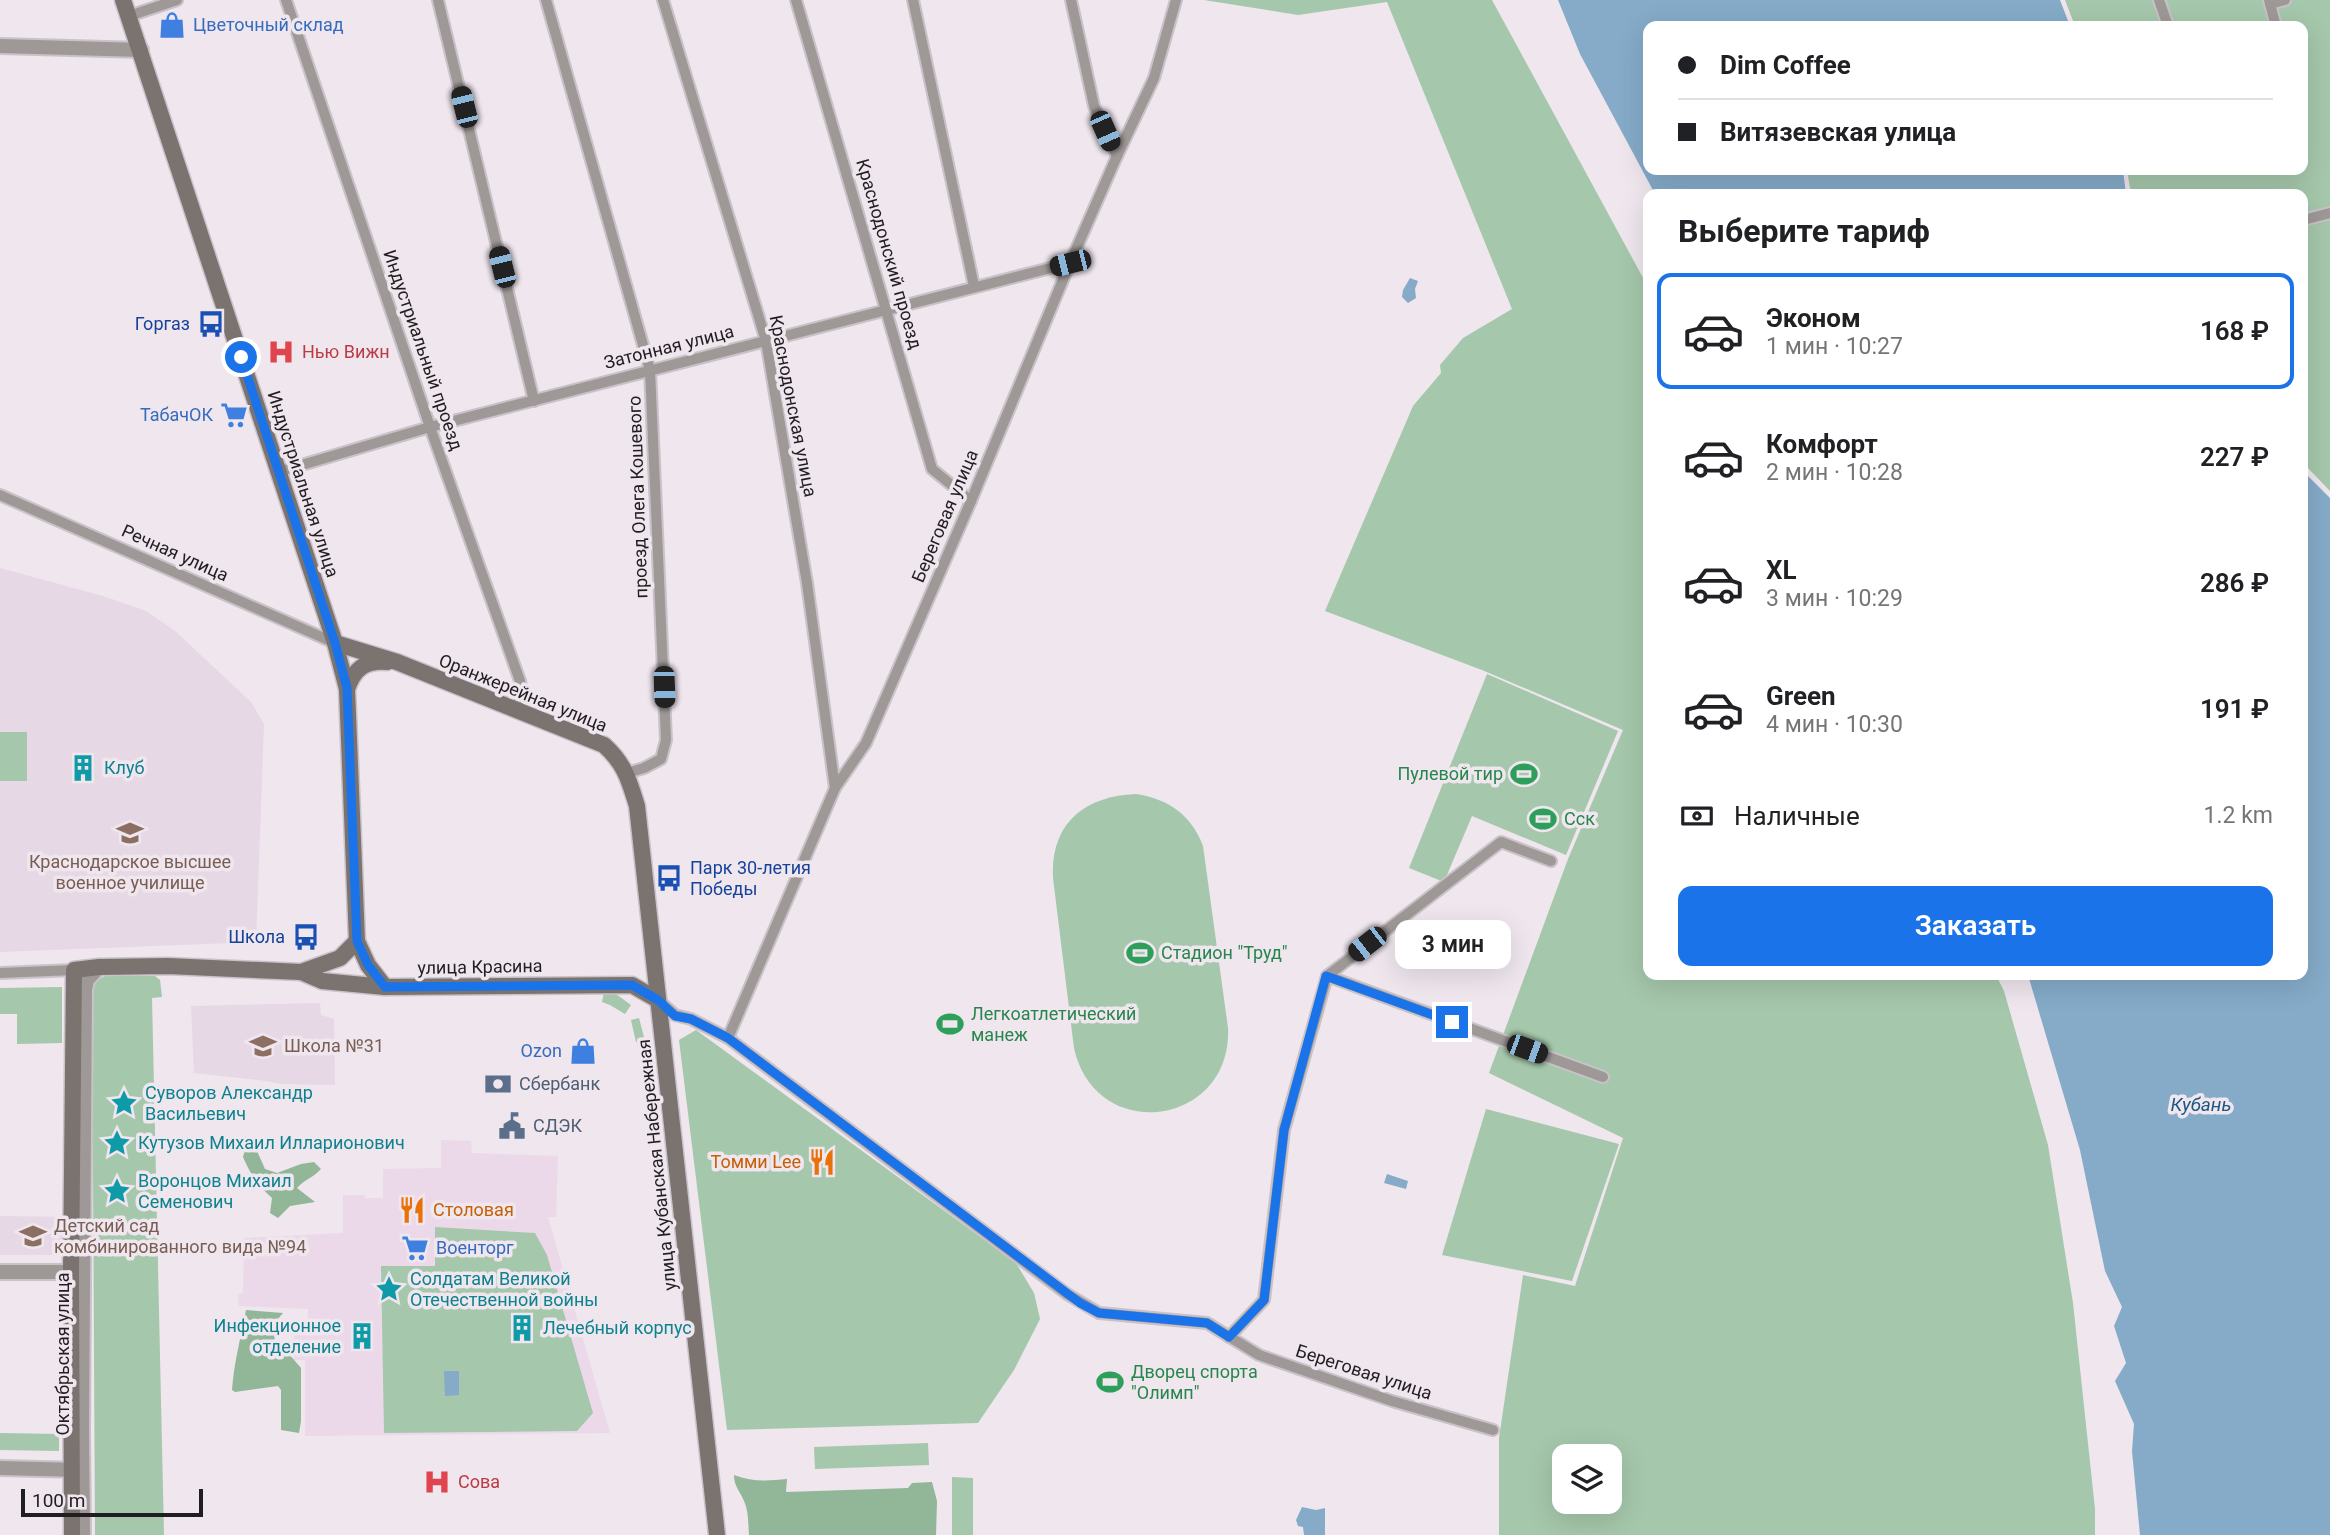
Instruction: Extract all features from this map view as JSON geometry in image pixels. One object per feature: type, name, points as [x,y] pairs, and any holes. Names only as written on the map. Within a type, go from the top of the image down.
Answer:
[{"type":"main road","name":"Индустриальная улица","points":[[126,8],[335,643],[347,688],[357,941],[368,965],[385,987]]},
{"type":"main road","name":"Оранжерейная улица","points":[[335,643],[397,662],[604,744],[617,757],[627,773],[637,806],[658,1000]]},
{"type":"main road","points":[[347,688],[352,675],[366,664],[379,661],[397,662]]},
{"type":"main road","name":"улица Красина","points":[[301,972],[340,958],[357,941]]},
{"type":"main road","name":"улица Красина","points":[[74,970],[168,966],[301,972],[322,981],[385,987],[632,985],[658,1000]]},
{"type":"main road","name":"Октябрьская улица","points":[[72,1535],[76,1466],[77,1272],[74,970]]},
{"type":"main road","name":"улица Кубанская Набережная","points":[[658,1000],[717,1535]]},
{"type":"street","points":[[126,8],[177,0]]},
{"type":"street","name":"Индустриальный проезд","points":[[286,0],[430,427],[520,681],[522,692],[515,710]]},
{"type":"street","points":[[438,0],[534,401]]},
{"type":"street","name":"проезд Олега Кошевого","points":[[546,0],[650,370],[666,740],[661,759],[627,773]]},
{"type":"street","name":"Краснодонская улица","points":[[663,0],[766,341],[807,583],[835,788]]},
{"type":"street","name":"Краснодонский проезд","points":[[796,0],[932,469],[971,501]]},
{"type":"street","points":[[913,0],[974,286]]},
{"type":"street","points":[[1071,0],[1094,106],[1116,156]]},
{"type":"street","name":"Береговая улица","points":[[728,1038],[835,788],[866,743],[1116,156],[1154,78],[1176,0]]},
{"type":"street","points":[[2159,0],[2166,21]]},
{"type":"street","points":[[2274,21],[2269,2],[2285,0]]},
{"type":"street","points":[[0,46],[141,50]]},
{"type":"street","points":[[2308,219],[2330,213]]},
{"type":"street","name":"Затонная улица","points":[[278,472],[430,427],[1070,263]]},
{"type":"street","name":"Речная улица","points":[[0,495],[335,643]]},
{"type":"street","points":[[1229,1337],[1264,1300],[1284,1130],[1326,976],[1501,842],[1551,861]]},
{"type":"street","name":"Октябрьская улица","points":[[77,1272],[85,989],[87,980],[99,967]]},
{"type":"street","name":"улица Красина","points":[[0,973],[74,970]]},
{"type":"street","points":[[1326,976],[1602,1077]]},
{"type":"street","name":"Береговая улица","points":[[658,1000],[675,1016],[691,1019],[728,1038],[1080,1303],[1099,1313],[1207,1323],[1259,1355],[1392,1401],[1493,1430]]},
{"type":"street","points":[[0,1272],[77,1272]]},
{"type":"street","points":[[0,1461],[76,1466]]},
{"type":"street","points":[[0,1468],[76,1466]]},
{"type":"street","name":"Октябрьская улица","points":[[76,1466],[83,1535]]},
{"type":"shaded area","name":"Краснодарское высшее военное училище","points":[[0,568],[103,596],[146,611],[175,631],[251,702],[264,724],[256,942],[0,952]]},
{"type":"shaded area","name":"Школа №31","points":[[320,1003],[321,1015],[334,1019],[335,1085],[282,1084],[194,1073],[191,1006]]},
{"type":"shaded area","points":[[441,1140],[471,1141],[472,1153],[558,1156],[556,1217],[548,1217],[610,1433],[305,1436],[305,1360],[294,1360],[294,1333],[307,1333],[308,1309],[239,1306],[238,1294],[243,1293],[244,1238],[343,1233],[343,1195],[383,1198],[383,1169],[441,1168]]},
{"type":"shaded area","name":"Детский сад комбинированного вида №94","points":[[0,1216],[67,1217],[66,1255],[0,1255]]},
{"type":"green space","points":[[1204,0],[1492,0],[1643,278],[1643,980],[1998,980],[2004,991],[2048,1145],[2073,1303],[2095,1509],[2095,1535],[1499,1535],[1499,1438],[1523,1275],[1575,1286],[1623,1138],[1489,1073],[1568,859],[1623,730],[1482,670],[1325,611],[1413,406],[1441,373],[1440,365],[1463,338],[1512,309],[1387,2],[1298,15]]},
{"type":"green space","points":[[2065,0],[2330,0],[2330,491],[2308,468],[2308,189],[2130,189],[2128,175],[2308,175],[2308,21],[2073,21]]},
{"type":"green space","name":"Пулевой тир","points":[[1487,674],[1618,731],[1566,855],[1472,816],[1444,882],[1409,868]]},
{"type":"green space","points":[[0,732],[27,732],[27,781],[0,781]]},
{"type":"green space","name":"Стадион \"Труд\"","points":[[1136,794],[1159,800],[1177,810],[1192,825],[1203,846],[1228,1028],[1223,1061],[1209,1087],[1187,1103],[1160,1112],[1133,1110],[1107,1100],[1087,1079],[1074,1048],[1053,878],[1057,842],[1074,816],[1101,800]]},
{"type":"green space","points":[[105,976],[155,976],[160,980],[162,997],[152,998],[164,1535],[95,1535],[92,987]]},
{"type":"green space","points":[[62,987],[62,1043],[17,1044],[17,1014],[0,1014],[0,988]]},
{"type":"green space","points":[[604,992],[616,994],[631,1005],[625,1014],[602,1002]]},
{"type":"green space","points":[[639,1018],[645,1041],[636,1042],[631,1020]]},
{"type":"green space","points":[[696,1030],[1016,1263],[1034,1293],[1040,1319],[1014,1370],[978,1423],[727,1430],[679,1040]]},
{"type":"green space","points":[[1486,1109],[1619,1144],[1572,1281],[1442,1255]]},
{"type":"green space","points":[[246,1146],[257,1151],[265,1169],[277,1173],[314,1162],[321,1169],[297,1188],[315,1202],[290,1206],[278,1218],[270,1213],[272,1198],[255,1179],[243,1157]]},
{"type":"green space","points":[[435,1227],[535,1233],[547,1255],[593,1413],[577,1431],[384,1433],[381,1266],[435,1266]]},
{"type":"green space","points":[[246,1310],[283,1313],[277,1320],[274,1343],[277,1347],[281,1342],[289,1345],[289,1354],[301,1368],[299,1433],[281,1430],[281,1390],[278,1386],[235,1392],[232,1390]]},
{"type":"green space","points":[[0,1433],[59,1434],[59,1451],[0,1450]]},
{"type":"green space","points":[[928,1443],[929,1465],[815,1469],[814,1447]]},
{"type":"green space","points":[[734,1475],[760,1480],[787,1479],[786,1492],[908,1488],[912,1483],[932,1482],[937,1501],[936,1535],[749,1535],[747,1509]]},
{"type":"green space","points":[[952,1477],[973,1478],[973,1535],[952,1535]]},
{"type":"water","points":[[1558,0],[2060,0],[2068,21],[1643,21],[1643,172],[1580,54]]},
{"type":"water","points":[[1645,175],[2124,175],[2125,189],[1652,189]]},
{"type":"water","points":[[1410,278],[1418,281],[1416,298],[1408,303],[1402,297]]},
{"type":"water","name":"Кубань","points":[[2308,476],[2330,498],[2330,1535],[2140,1535],[2132,1451],[2134,1424],[2115,1381],[2126,1363],[2114,1326],[2122,1307],[2105,1271],[2080,1150],[2029,980],[2308,980]]},
{"type":"water","points":[[1387,1174],[1408,1181],[1406,1189],[1384,1183]]},
{"type":"water","points":[[444,1371],[459,1371],[459,1395],[445,1396]]},
{"type":"water","points":[[1302,1507],[1316,1510],[1325,1508],[1325,1535],[1304,1535],[1303,1527],[1298,1526],[1296,1520]]},
{"type":"place","name":"Цветочный склад","points":[[172,25]]},
{"type":"place","name":"Горгаз","points":[[211,324]]},
{"type":"place","name":"Нью Вижн","points":[[281,352]]},
{"type":"place","name":"ТабачОК","points":[[234,415]]},
{"type":"place","name":"Клуб","points":[[83,768]]},
{"type":"place","name":"Пулевой тир","points":[[1524,774]]},
{"type":"place","name":"Сск","points":[[1543,819]]},
{"type":"place","name":"Краснодарское высшее военное училище","points":[[130,833]]},
{"type":"place","name":"Парк 30-летия Победы","points":[[669,878]]},
{"type":"place","name":"Школа","points":[[306,937]]},
{"type":"place","name":"Стадион \"Труд\"","points":[[1140,953]]},
{"type":"place","name":"Легкоатлетический манеж","points":[[950,1024]]},
{"type":"place","name":"Школа №31","points":[[263,1046]]},
{"type":"place","name":"Ozon","points":[[583,1051]]},
{"type":"place","name":"Сбербанк","points":[[498,1084]]},
{"type":"place","name":"Суворов Александр Васильевич","points":[[124,1103]]},
{"type":"place","name":"СДЭК","points":[[512,1126]]},
{"type":"place","name":"Кутузов Михаил Илларионович","points":[[117,1143]]},
{"type":"place","name":"Томми Lee","points":[[822,1162]]},
{"type":"place","name":"Воронцов Михаил Семенович","points":[[117,1191]]},
{"type":"place","name":"Столовая","points":[[412,1210]]},
{"type":"place","name":"Детский сад комбинированного вида №94","points":[[33,1236]]},
{"type":"place","name":"Военторг","points":[[415,1248]]},
{"type":"place","name":"Солдатам Великой Отечественной войны","points":[[389,1289]]},
{"type":"place","name":"Лечебный корпус","points":[[522,1328]]},
{"type":"place","name":"Инфекционное отделение","points":[[362,1336]]},
{"type":"place","name":"Дворец спорта \"Олимп\"","points":[[1110,1382]]},
{"type":"place","name":"Сова","points":[[437,1482]]},
{"type":"route","points":[[241,357],[335,643],[347,688],[357,941],[372,972],[385,987],[632,985],[658,1000],[675,1016],[691,1019],[728,1038],[1080,1303],[1099,1313],[1207,1323],[1229,1337],[1264,1300],[1284,1130],[1326,976],[1452,1022]]}]
